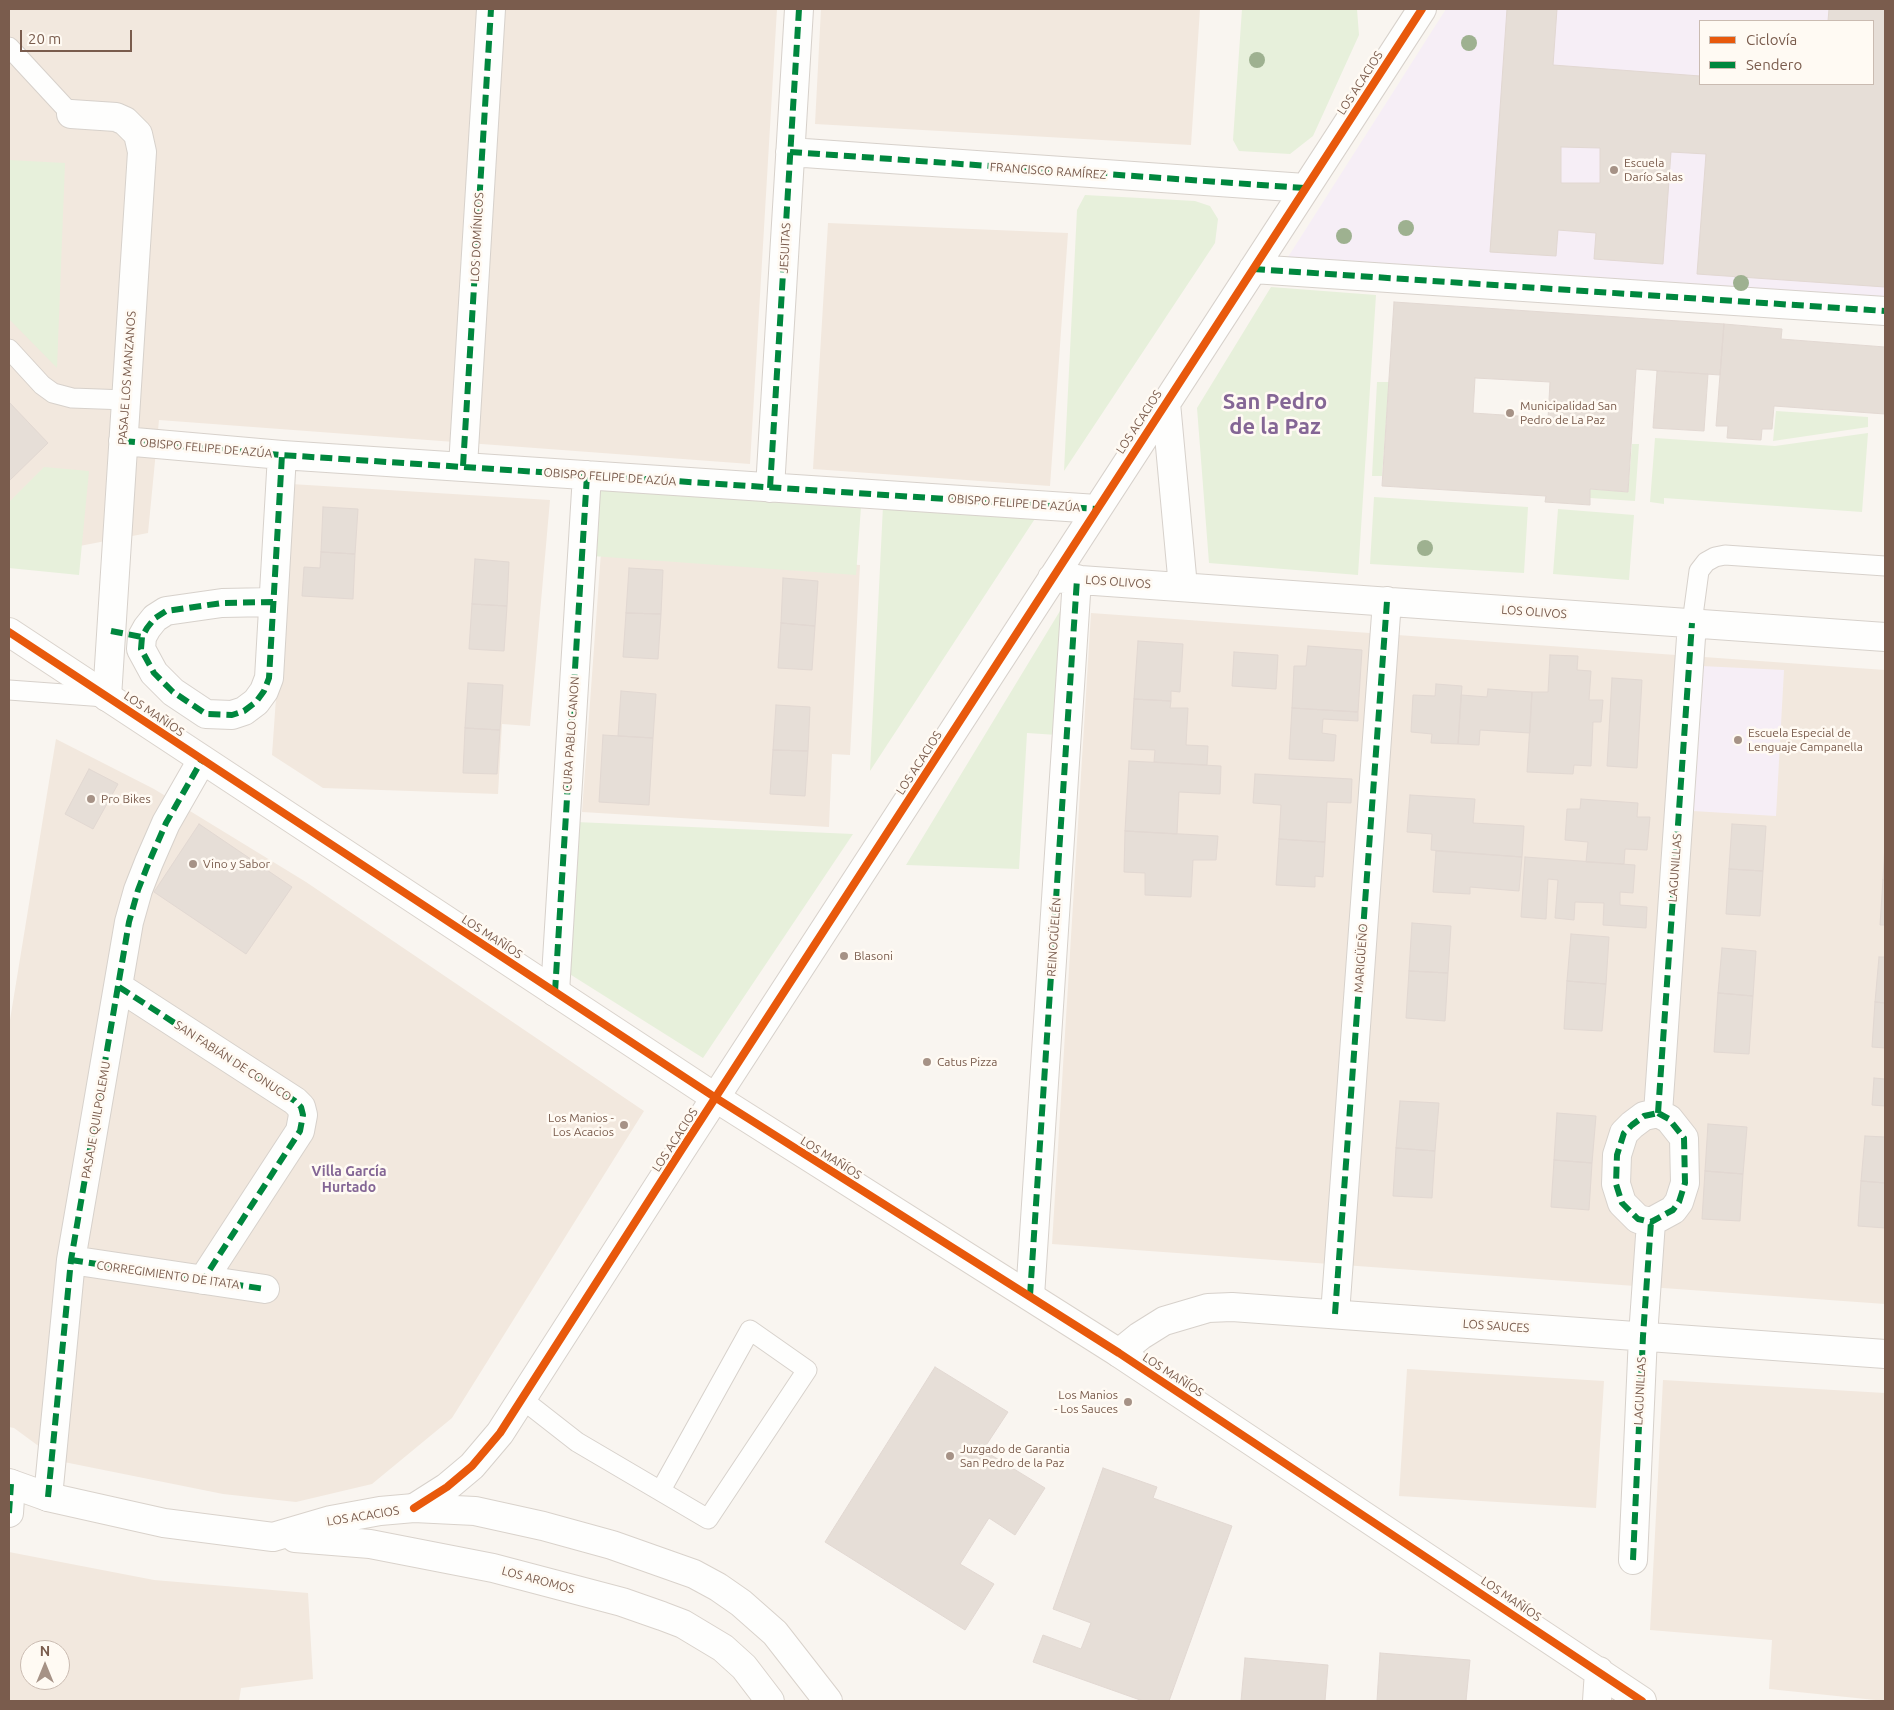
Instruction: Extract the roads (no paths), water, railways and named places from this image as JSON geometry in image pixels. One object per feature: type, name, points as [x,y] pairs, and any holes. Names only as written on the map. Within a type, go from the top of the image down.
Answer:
[{"type":"street","name":"LOS DOMÍNICOS","points":[[463,466],[491,9]]},
{"type":"street","name":"JESUITAS","points":[[770,488],[799,9]]},
{"type":"street","name":"LOS ACACIOS","points":[[10,1483],[48,1497],[164,1523],[273,1537],[331,1520],[380,1511],[414,1508],[447,1487],[472,1466],[500,1433],[716,1098],[1065,578],[1097,509],[1422,9]]},
{"type":"street","name":"PASAJE LOS MANZANOS","points":[[71,114],[116,118],[125,121],[138,134],[141,143],[107,697]]},
{"type":"street","name":"FRANCISCO RAMÍREZ","points":[[790,152],[1305,188]]},
{"type":"street","points":[[1253,269],[1885,311]]},
{"type":"street","points":[[1166,403],[1183,587]]},
{"type":"street","name":"OBISPO FELIPE DE AZÚA","points":[[123,441],[282,455],[1097,509]]},
{"type":"street","points":[[273,602],[222,603],[166,611],[155,618],[142,638],[141,649],[154,673],[173,692],[206,714],[232,715],[244,711],[256,702],[269,678],[282,455]]},
{"type":"street","name":"CURA PABLO CANON","points":[[555,992],[587,475]]},
{"type":"street","name":"LOS OLIVOS","points":[[1065,578],[1885,637]]},
{"type":"street","name":"REINOGÜELÉN","points":[[1030,1296],[1065,578]]},
{"type":"street","name":"MARIGÜEÑO","points":[[1335,1314],[1388,601]]},
{"type":"street","name":"LAGUNILLAS","points":[[1658,1113],[1692,623]]},
{"type":"street","points":[[111,631],[142,638]]},
{"type":"street","name":"LOS MAÑÍOS","points":[[9,632],[716,1098],[1119,1353],[1642,1701]]},
{"type":"street","name":"PASAJE QUILPOLEMU","points":[[48,1497],[71,1260],[129,922],[138,890],[166,823],[202,760]]},
{"type":"street","name":"SAN FABIÁN DE CONUCO","points":[[119,988],[295,1101],[303,1115],[300,1131],[203,1280]]},
{"type":"street","points":[[1658,1113],[1669,1119],[1684,1138],[1685,1183],[1679,1202],[1673,1210],[1651,1222],[1638,1218],[1622,1203],[1616,1184],[1617,1155],[1622,1138],[1632,1124],[1644,1116],[1658,1113]]},
{"type":"street","name":"LAGUNILLAS","points":[[1633,1560],[1643,1336],[1651,1222]]},
{"type":"street","name":"CORREGIMIENTO DE ITATA","points":[[71,1260],[265,1289]]},
{"type":"street","name":"LOS SAUCES","points":[[1119,1353],[1140,1336],[1164,1321],[1208,1308],[1232,1307],[1885,1354]]},
{"type":"street","points":[[9,1513],[10,1483]]},
{"type":"street","points":[[414,1508],[475,1511],[544,1526],[612,1545],[694,1574],[741,1603],[769,1628],[828,1701]]},
{"type":"street","name":"LOS AROMOS","points":[[273,1537],[321,1539],[423,1554],[493,1568],[622,1602],[683,1624],[717,1643],[744,1667],[770,1701]]},
{"type":"street","points":[[1597,1701],[1599,1671]]},
{"type":"lane","points":[[9,47],[71,114]]},
{"type":"lane","points":[[9,349],[42,385],[53,393],[72,398],[126,400]]},
{"type":"lane","points":[[1692,623],[1699,571],[1706,562],[1715,557],[1725,555],[1885,566]]},
{"type":"lane","points":[[9,690],[107,697]]},
{"type":"lane","points":[[522,1398],[576,1442],[708,1519],[807,1370],[750,1330],[661,1490]]},
{"type":"place","name":"Escuela Darío Salas","points":[[1614,170]]},
{"type":"place","name":"Municipalidad San Pedro de La Paz","points":[[1510,413]]},
{"type":"place","name":"Escuela Especial de Lenguaje Campanella","points":[[1738,740]]},
{"type":"place","name":"Pro Bikes","points":[[91,799]]},
{"type":"place","name":"Vino y Sabor","points":[[193,864]]},
{"type":"place","name":"Blasoni","points":[[844,956]]},
{"type":"place","name":"Catus Pizza","points":[[927,1062]]},
{"type":"place","name":"Los Manios - Los Acacios","points":[[624,1125]]},
{"type":"place","name":"Los Manios - Los Sauces","points":[[1128,1402]]},
{"type":"place","name":"Juzgado de Garantia San Pedro de la Paz","points":[[950,1456]]},
{"type":"district","name":"San Pedro de la Paz","points":[[1275,415]]},
{"type":"district","name":"Villa García Hurtado","points":[[349,1180]]}]
